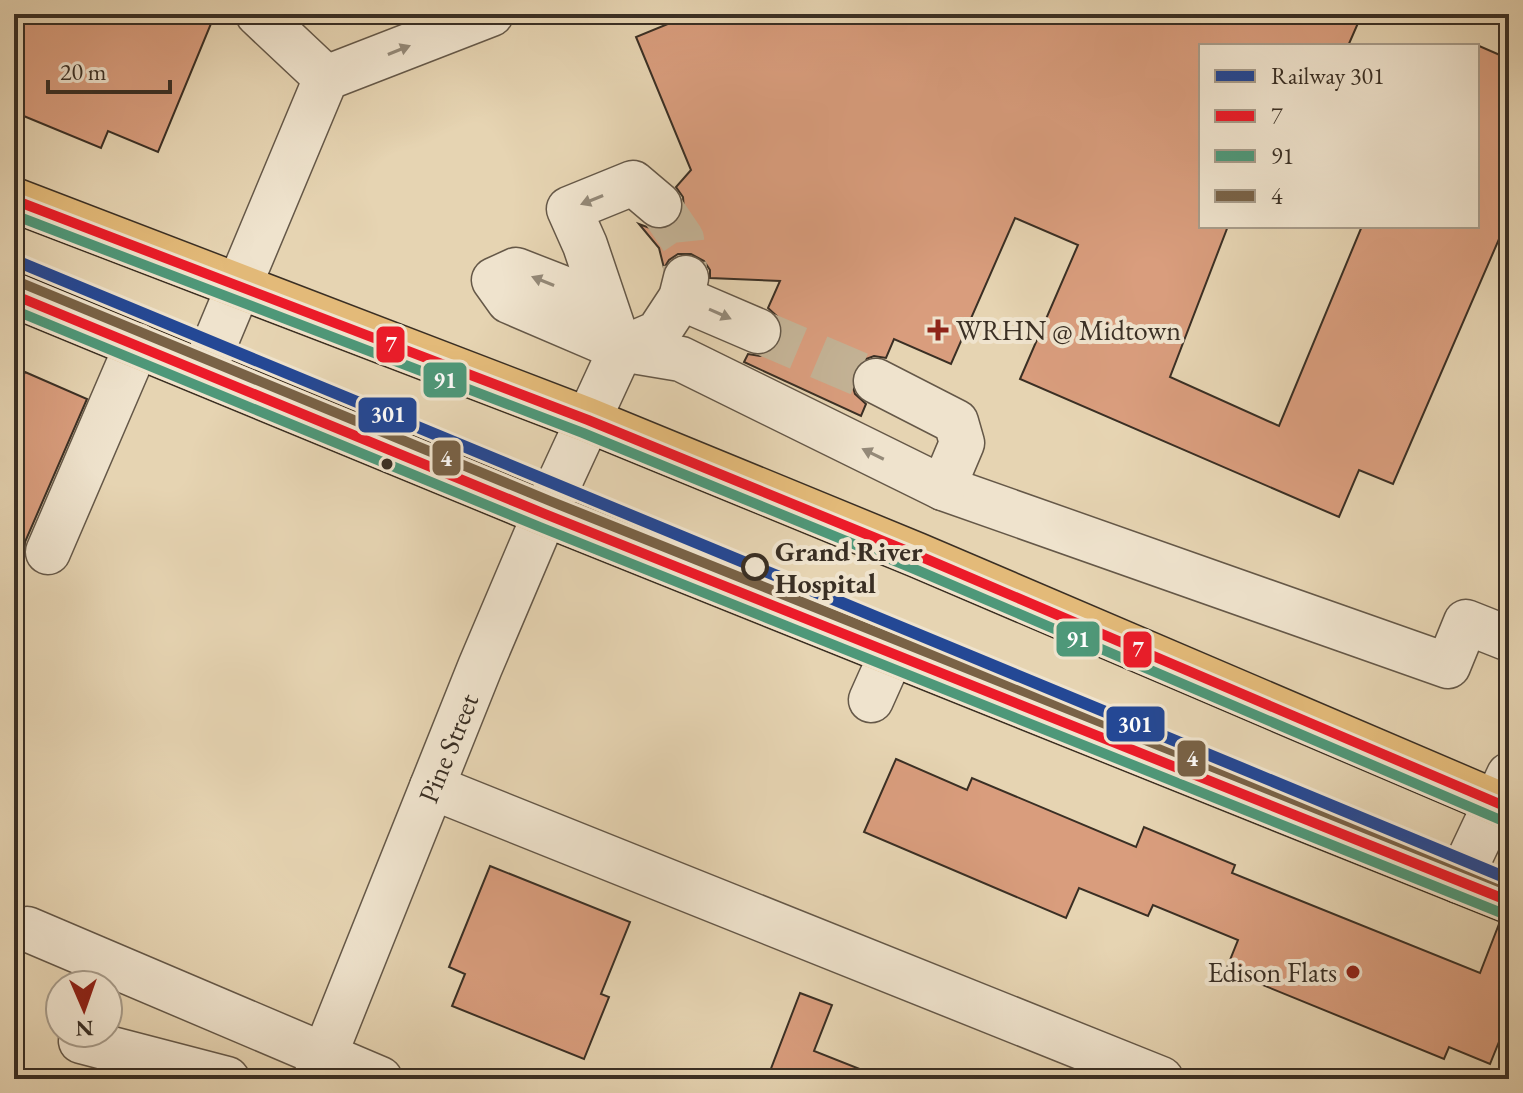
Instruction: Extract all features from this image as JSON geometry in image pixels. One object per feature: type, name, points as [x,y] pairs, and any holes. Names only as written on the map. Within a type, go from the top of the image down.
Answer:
[{"type":"main road","points":[[14,200],[588,420],[1505,795]]},
{"type":"main road","points":[[14,295],[545,514],[1509,901]]},
{"type":"street","points":[[258,14],[326,78]]},
{"type":"street","points":[[203,372],[326,78],[491,14]]},
{"type":"street","points":[[621,349],[585,245],[569,209],[633,183],[659,205]]},
{"type":"street","points":[[621,349],[658,333],[683,288],[758,331]]},
{"type":"street","points":[[48,552],[137,345]]},
{"type":"street","points":[[621,349],[681,359],[943,488],[1448,666],[1466,622],[1509,639]]},
{"type":"street","name":"Pine Street","points":[[320,1067],[545,514],[621,349]]},
{"type":"street","points":[[876,381],[956,422],[962,443],[943,488]]},
{"type":"street","points":[[871,700],[892,653]]},
{"type":"street","points":[[432,787],[1161,1079]]},
{"type":"street","points":[[1459,881],[1505,795]]},
{"type":"street","points":[[27,929],[320,1067],[380,1079]]},
{"type":"street","points":[[112,1049],[227,1079]]},
{"type":"building","points":[[14,14],[215,14],[158,152],[108,131],[101,148],[14,112]]},
{"type":"building","points":[[692,14],[1362,14],[1349,44],[1199,44],[1199,228],[1227,228],[1170,377],[1279,426],[1361,228],[1479,228],[1479,46],[1509,59],[1509,216],[1393,484],[1359,470],[1339,517],[1020,379],[1078,245],[1015,218],[951,364],[894,339],[886,358],[874,356],[863,360],[853,370],[851,381],[855,394],[866,404],[861,416],[744,362],[748,354],[760,356],[772,351],[781,340],[783,327],[768,308],[780,281],[710,278],[710,270],[704,261],[691,254],[678,254],[664,268],[659,248],[639,224],[655,230],[667,229],[678,222],[684,209],[683,197],[676,187],[691,170],[636,37]]},
{"type":"building","points":[[25,372],[87,399],[25,542],[24,556],[14,578],[14,400]]},
{"type":"building","points":[[896,759],[967,790],[972,778],[1136,847],[1144,827],[1235,865],[1232,873],[1480,973],[1499,924],[1509,925],[1509,1017],[1490,1064],[1449,1047],[1444,1059],[1226,970],[1238,940],[1153,905],[1148,916],[1079,888],[1066,918],[864,832]]},
{"type":"building","points":[[490,866],[630,922],[601,994],[609,997],[584,1059],[452,1006],[465,974],[449,967]]},
{"type":"building","points":[[800,993],[832,1005],[814,1051],[879,1079],[767,1079]]},
{"type":"tunnel","points":[[659,205],[682,239],[686,278]]},
{"type":"tunnel","points":[[758,331],[876,381]]},
{"type":"rail line","name":"301","points":[[14,260],[1509,879]]},
{"type":"transit line","name":"7","points":[[14,200],[588,420],[917,555],[1509,808]]},
{"type":"transit line","name":"91","points":[[14,215],[583,433],[912,568],[1503,821]]},
{"type":"transit line","name":"4","points":[[19,282],[550,501],[1509,886]]},
{"type":"transit line","name":"7","points":[[14,295],[545,514],[1509,901]]},
{"type":"transit line","name":"91","points":[[14,310],[540,527],[1504,914]]},
{"type":"place","name":"WRHN @ Midtown","points":[[938,330]]},
{"type":"place","name":"Grand River Hospital","points":[[755,567]]},
{"type":"place","name":"Edison Flats","points":[[1353,972]]}]
